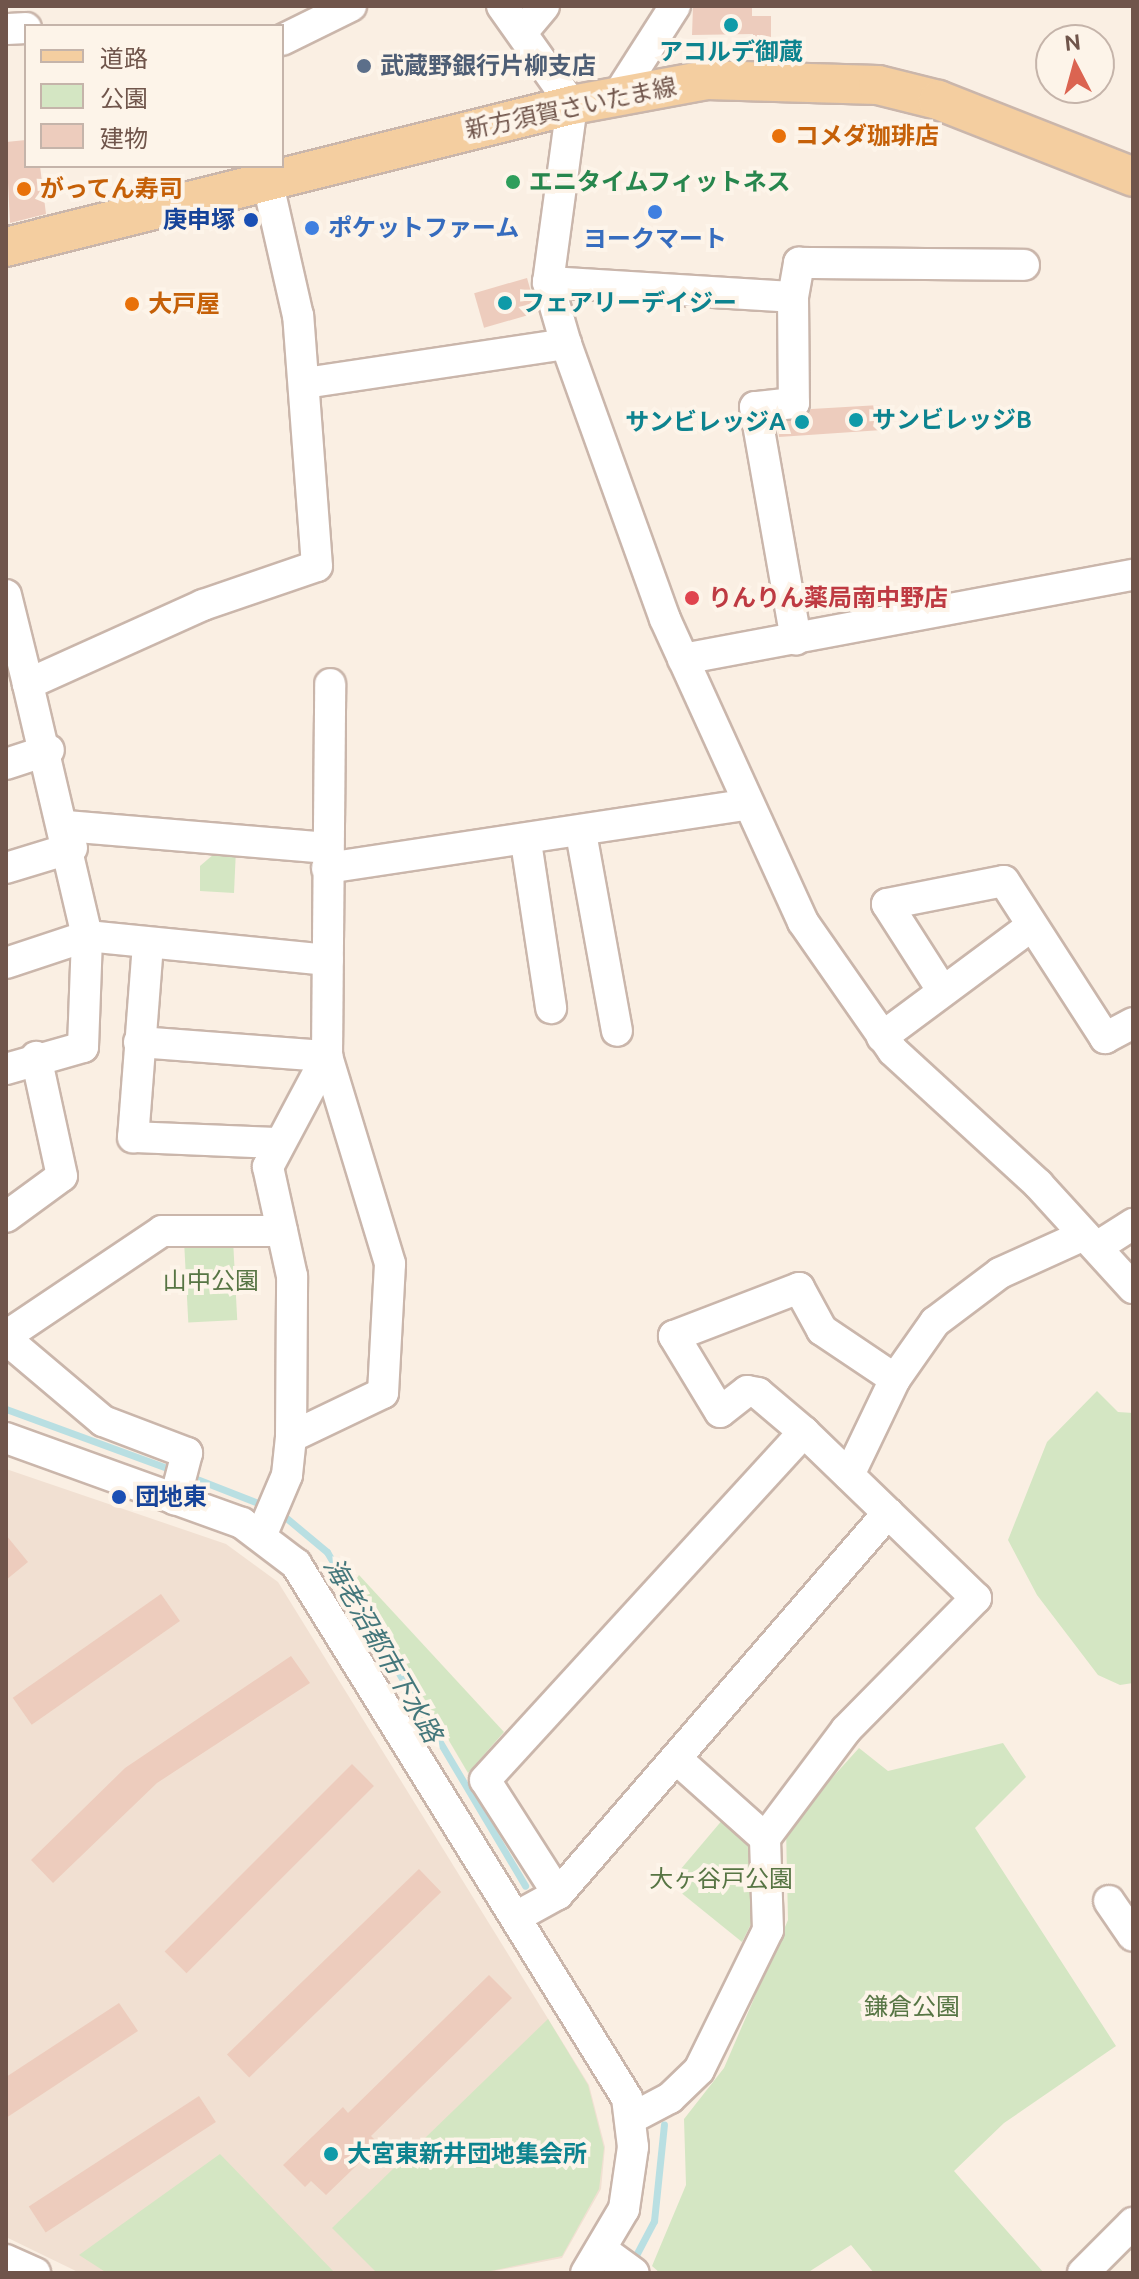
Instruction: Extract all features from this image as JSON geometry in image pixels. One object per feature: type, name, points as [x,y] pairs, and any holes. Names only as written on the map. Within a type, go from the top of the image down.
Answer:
[{"type":"main road","name":"新方須賀さいたま線","points":[[6,247],[244,178],[618,95],[755,78],[878,85],[938,100],[1133,177]]},
{"type":"street","points":[[284,39],[351,6]]},
{"type":"street","points":[[502,6],[524,30],[572,105],[548,282],[566,344],[683,659],[803,922],[882,1037],[1091,1241],[1133,1288]]},
{"type":"street","points":[[524,30],[544,6]]},
{"type":"street","points":[[618,95],[675,6]]},
{"type":"street","points":[[28,684],[203,605],[317,566],[305,383],[244,178]]},
{"type":"street","points":[[796,639],[755,407],[794,403],[793,297],[799,263],[1024,265]]},
{"type":"street","points":[[548,282],[793,297]]},
{"type":"street","points":[[305,383],[566,344]]},
{"type":"street","points":[[683,659],[1133,575]]},
{"type":"street","points":[[6,595],[28,684],[49,750],[87,936],[83,1047],[36,1057],[6,1069]]},
{"type":"street","points":[[291,1437],[383,1393],[390,1264],[327,1056],[330,684]]},
{"type":"street","points":[[6,764],[49,750]]},
{"type":"street","points":[[6,868],[69,837],[327,858],[526,842],[748,804]]},
{"type":"street","points":[[581,833],[617,1031]]},
{"type":"street","points":[[526,842],[551,1008]]},
{"type":"street","points":[[942,990],[887,904],[1004,881],[1030,927],[1105,1038],[1133,1023]]},
{"type":"street","points":[[882,1037],[1030,927]]},
{"type":"street","points":[[6,963],[87,936],[328,960]]},
{"type":"street","points":[[148,944],[133,1137],[279,1143]]},
{"type":"street","points":[[139,1042],[327,1056]]},
{"type":"street","points":[[327,1056],[268,1167],[292,1276],[291,1437],[270,1515],[296,1564],[619,2080],[630,2119],[631,2174],[594,2261],[634,2273]]},
{"type":"street","points":[[6,1217],[62,1176],[36,1057]]},
{"type":"street","points":[[849,1475],[895,1379],[935,1322],[964,1298],[1133,1224]]},
{"type":"street","points":[[175,1499],[187,1453],[103,1421],[6,1338],[162,1231],[282,1231]]},
{"type":"street","points":[[630,2119],[670,2098],[699,2070],[722,2029],[768,1930],[765,1838],[846,1730],[976,1598],[804,1432],[758,1393],[747,1391],[720,1412],[674,1336],[799,1288],[822,1330],[895,1379]]},
{"type":"street","points":[[558,1894],[485,1780],[804,1432]]},
{"type":"street","points":[[6,1438],[175,1499],[270,1515]]},
{"type":"street","points":[[516,1917],[558,1894],[679,1761],[888,1513]]},
{"type":"street","points":[[679,1761],[765,1838]]},
{"type":"street","points":[[1109,1901],[1133,1936]]},
{"type":"street","points":[[1083,2273],[1133,2225]]},
{"type":"street","points":[[6,2260],[35,2273]]},
{"type":"shaded area","points":[[6,1469],[226,1544],[278,1582],[589,2085],[605,2147],[601,2189],[562,2258],[484,2273],[80,2273],[6,2237]]},
{"type":"green space","points":[[221,848],[236,849],[234,893],[200,891],[200,866]]},
{"type":"green space","name":"山中公園","points":[[233,1239],[237,1320],[188,1322],[184,1242]]},
{"type":"green space","points":[[1097,1391],[1118,1412],[1133,1413],[1133,1683],[1120,1685],[1098,1675],[1037,1595],[1008,1540],[1047,1442]]},
{"type":"green space","points":[[359,1575],[504,1732],[468,1773],[355,1581]]},
{"type":"green space","name":"鎌倉公園","points":[[1003,1743],[1026,1777],[975,1828],[1116,2046],[1004,2123],[954,2171],[1044,2273],[874,2273],[851,2245],[807,2273],[660,2273],[652,2266],[686,2185],[684,2119],[724,2068],[788,1920],[786,1829],[859,1748],[888,1771]]},
{"type":"green space","name":"大ヶ谷戸公園","points":[[724,1818],[756,1841],[756,1914],[742,1942],[669,1883]]},
{"type":"green space","points":[[548,2019],[588,2085],[604,2148],[599,2189],[562,2256],[481,2273],[377,2273],[332,2228]]},
{"type":"green space","points":[[220,2154],[335,2273],[107,2273],[79,2255]]},
{"type":"building","name":"アコルデ御蔵","points":[[693,6],[752,6],[752,16],[771,16],[771,53],[754,54],[753,34],[692,35]]},
{"type":"building","name":"がってん寿司","points":[[24,140],[24,168],[40,168],[46,214],[10,223],[6,142]]},
{"type":"building","name":"フェアリーデイジー","points":[[527,278],[537,313],[484,328],[474,293]]},
{"type":"building","points":[[880,405],[882,430],[779,437],[778,423],[803,418],[811,409]]},
{"type":"building","points":[[6,1535],[28,1562],[6,1580]]},
{"type":"building","points":[[161,1594],[180,1621],[32,1725],[13,1698]]},
{"type":"building","points":[[291,1656],[310,1683],[157,1783],[53,1883],[31,1860],[125,1768]]},
{"type":"building","points":[[352,1764],[374,1786],[187,1973],[165,1951]]},
{"type":"building","points":[[419,1869],[441,1892],[249,2077],[227,2054]]},
{"type":"building","points":[[489,1975],[512,1998],[371,2136],[379,2144],[326,2195],[311,2181],[305,2187],[283,2165],[343,2107],[348,2113]]},
{"type":"building","points":[[119,2003],[138,2031],[6,2118],[6,2077]]},
{"type":"building","points":[[199,2096],[216,2122],[46,2233],[29,2207]]},
{"type":"waterway","name":"海老沼都市下水路","points":[[6,1409],[173,1470]]},
{"type":"waterway","name":"海老沼都市下水路","points":[[189,1476],[266,1506]]},
{"type":"waterway","name":"海老沼都市下水路","points":[[278,1511],[327,1552],[525,1886]]},
{"type":"waterway","name":"海老沼都市下水路","points":[[634,2259],[654,2221],[664,2125]]},
{"type":"place","name":"アコルデ御蔵","points":[[731,25]]},
{"type":"place","name":"武蔵野銀行片柳支店","points":[[364,66]]},
{"type":"place","name":"コメダ珈琲店","points":[[779,136]]},
{"type":"place","name":"エニタイムフィットネス","points":[[513,182]]},
{"type":"place","name":"がってん寿司","points":[[24,189]]},
{"type":"place","name":"ヨークマート","points":[[655,212]]},
{"type":"place","name":"庚申塚","points":[[251,220]]},
{"type":"place","name":"ポケットファーム","points":[[312,228]]},
{"type":"place","name":"フェアリーデイジー","points":[[505,303]]},
{"type":"place","name":"大戸屋","points":[[132,304]]},
{"type":"place","name":"サンビレッジB","points":[[856,420]]},
{"type":"place","name":"サンビレッジA","points":[[802,422]]},
{"type":"place","name":"りんりん薬局南中野店","points":[[692,598]]},
{"type":"place","name":"団地東","points":[[119,1497]]},
{"type":"place","name":"大宮東新井団地集会所","points":[[331,2154]]}]
